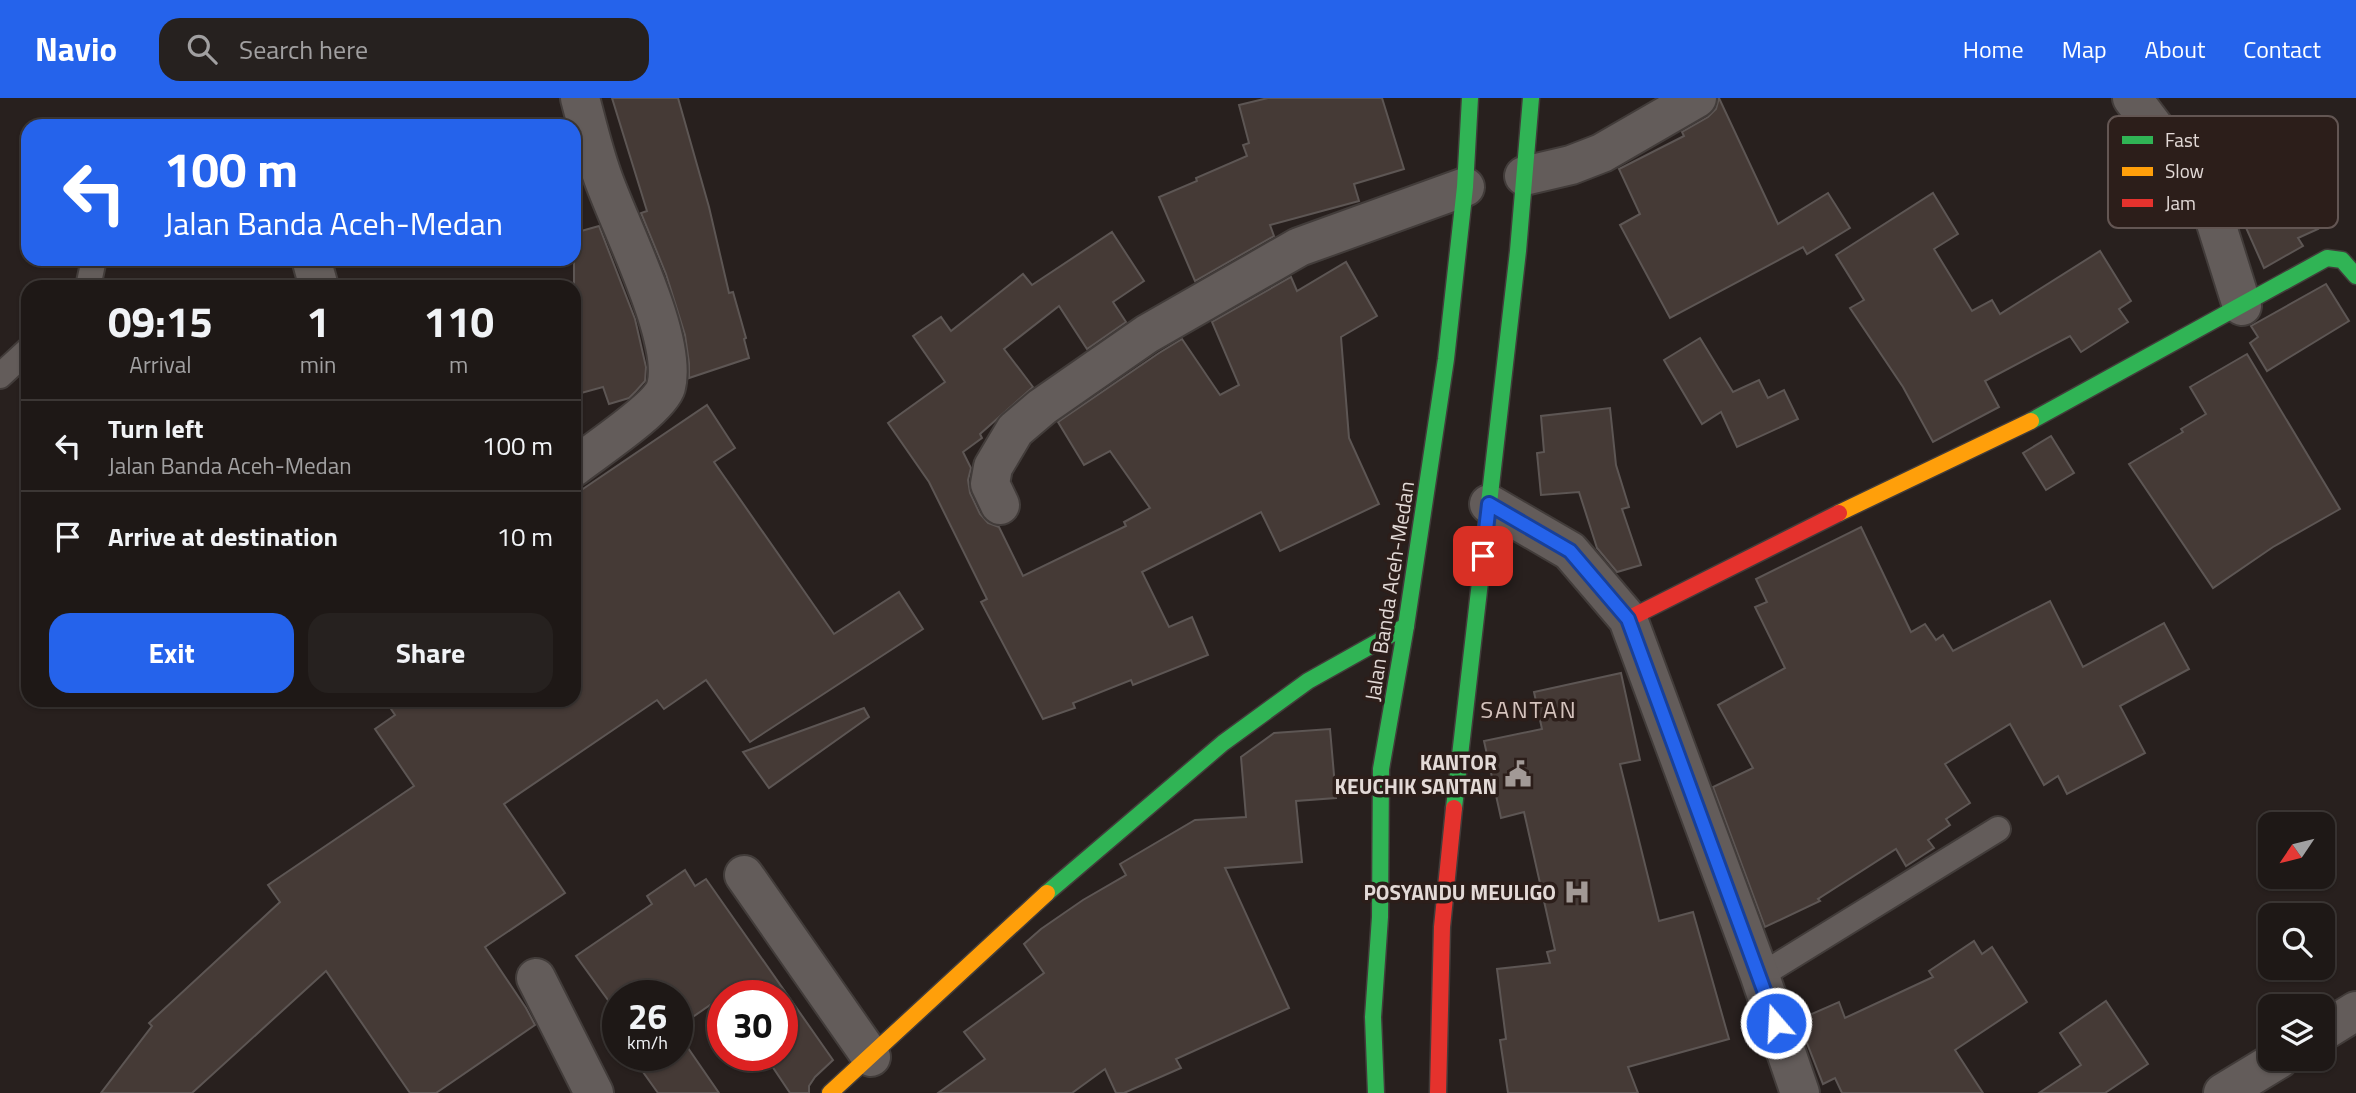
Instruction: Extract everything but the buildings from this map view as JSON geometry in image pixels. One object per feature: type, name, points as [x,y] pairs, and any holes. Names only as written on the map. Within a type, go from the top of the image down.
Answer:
[{"type":"main road","name":"Jalan Banda Aceh-Medan","points":[[1376,1093],[1373,1017],[1380,917],[1381,769],[1406,626],[1446,359],[1465,187],[1469,98]]},
{"type":"main road","points":[[1438,1093],[1442,927],[1466,685],[1518,251],[1531,98]]},
{"type":"main road","points":[[1628,619],[1861,502],[2050,412],[2327,258],[2342,260],[2356,276]]},
{"type":"main road","points":[[830,1093],[1066,876],[1223,743],[1308,681],[1406,626]]},
{"type":"street","points":[[580,98],[588,178],[659,319],[668,358],[666,389],[649,409],[581,462]]},
{"type":"street","points":[[1524,176],[1571,165],[1602,153],[1697,98]]},
{"type":"street","points":[[2132,98],[2146,116]]},
{"type":"street","points":[[1000,505],[990,484],[993,467],[1015,430],[1042,407],[1147,334],[1299,247],[1465,187]]},
{"type":"street","points":[[2217,228],[2242,306]]},
{"type":"street","points":[[581,430],[649,409]]},
{"type":"street","points":[[1489,504],[1570,551],[1628,619],[1760,976],[1800,1093]]},
{"type":"street","points":[[744,875],[871,1057]]},
{"type":"street","points":[[536,978],[594,1093]]},
{"type":"street","points":[[2335,1024],[2356,1011]]},
{"type":"street","points":[[2223,1093],[2259,1071]]},
{"type":"lane","points":[[0,376],[21,356]]},
{"type":"lane","points":[[1760,976],[1998,829]]},
{"type":"traffic: fast","points":[[1376,1093],[1373,1017],[1380,917],[1381,769],[1406,626],[1446,359],[1465,187],[1470,98]]},
{"type":"traffic: fast","points":[[1454,808],[1518,251],[1531,98]]},
{"type":"traffic: fast","points":[[2031,421],[2327,258],[2342,260],[2356,276]]},
{"type":"traffic: fast","points":[[1047,893],[1223,743],[1308,681],[1406,626]]},
{"type":"traffic: slow","points":[[1839,513],[2031,421]]},
{"type":"traffic: slow","points":[[830,1093],[1047,893]]},
{"type":"traffic: jam","points":[[1628,619],[1839,513]]},
{"type":"traffic: jam","points":[[1438,1093],[1442,927],[1454,808]]},
{"type":"place","name":"KANTOR KEUCHIK SANTAN","points":[[1518,774]]},
{"type":"place","name":"POSYANDU MEULIGO","points":[[1577,892]]},
{"type":"district","name":"SANTAN","points":[[1529,709]]},
{"type":"route","points":[[1483,556],[1489,504],[1570,551],[1628,619],[1776,1023]]}]
